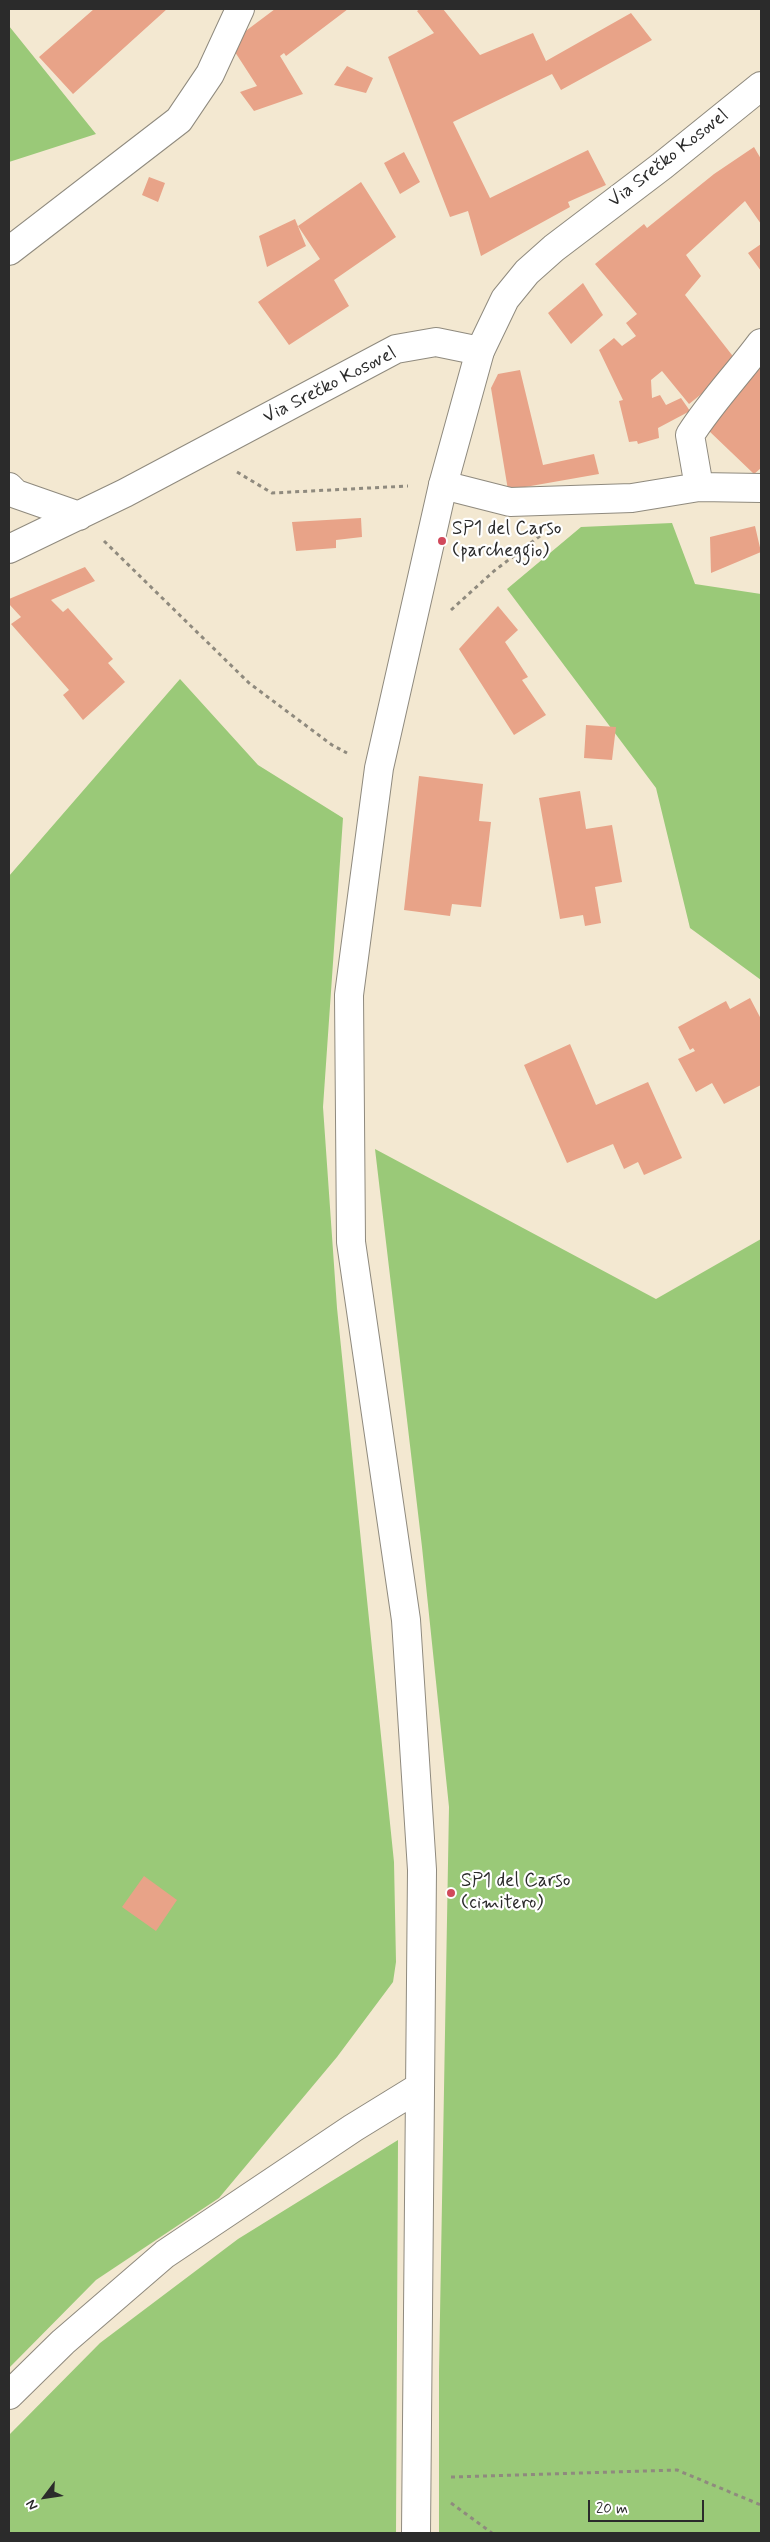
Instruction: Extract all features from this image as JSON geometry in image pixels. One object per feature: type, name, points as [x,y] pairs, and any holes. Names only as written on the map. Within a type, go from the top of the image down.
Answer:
[{"type":"main road","points":[[9,250],[179,120],[210,74],[240,9]]},
{"type":"main road","name":"Via Srečko Kosovel","points":[[9,549],[79,516],[203,452],[396,349],[436,342],[480,351],[504,299],[527,272],[761,86]]},
{"type":"main road","points":[[699,487],[690,435],[706,409],[744,367],[761,343]]},
{"type":"main road","points":[[416,2533],[418,2088],[422,1870],[406,1620],[350,1242],[349,995],[379,768],[443,485],[480,351]]},
{"type":"main road","points":[[443,485],[510,502],[632,498],[699,487],[761,488]]},
{"type":"main road","points":[[9,487],[16,494],[79,516]]},
{"type":"main road","points":[[9,2396],[63,2342],[166,2254],[353,2128],[418,2088]]},
{"type":"path","points":[[203,452],[272,493],[443,485]]},
{"type":"path","points":[[79,516],[249,683],[332,745],[379,768]]},
{"type":"path","points":[[446,615],[494,571],[541,535]]},
{"type":"path","points":[[416,2478],[677,2470],[761,2505]]},
{"type":"path","points":[[416,2478],[482,2523],[492,2533]]},
{"type":"green space","points":[[9,26],[96,134],[9,162]]},
{"type":"green space","points":[[672,523],[695,584],[761,594],[761,980],[690,928],[656,788],[507,589],[581,527]]},
{"type":"green space","points":[[180,679],[258,765],[343,818],[323,1107],[337,1308],[394,1862],[396,1962],[393,1982],[337,2057],[219,2198],[96,2280],[9,2368],[9,876]]},
{"type":"green space","points":[[375,1149],[656,1299],[761,1239],[761,2533],[439,2533],[439,2371],[449,1807],[422,1547]]},
{"type":"green space","points":[[398,2140],[396,2533],[9,2533],[9,2435],[100,2343],[238,2239]]},
{"type":"building","points":[[94,9],[167,9],[73,94],[39,57]]},
{"type":"building","points":[[275,9],[348,9],[286,56],[284,53],[280,56],[303,94],[254,111],[240,92],[257,86],[235,52],[239,36]]},
{"type":"building","points":[[420,9],[443,9],[480,55],[533,33],[546,61],[631,13],[652,40],[561,90],[552,74],[453,122],[490,198],[588,150],[606,185],[568,202],[570,207],[481,256],[468,211],[450,217],[388,57],[434,33],[417,11]]},
{"type":"building","points":[[347,66],[373,78],[366,93],[334,85]]},
{"type":"building","points":[[754,147],[761,159],[761,224],[745,201],[686,255],[701,276],[685,295],[739,364],[689,404],[662,371],[651,380],[652,398],[660,395],[666,405],[681,398],[690,411],[658,428],[659,438],[638,444],[637,441],[629,442],[619,401],[623,400],[599,350],[614,338],[622,346],[636,336],[626,323],[637,314],[595,264],[644,224],[647,228],[714,174]]},
{"type":"building","points":[[404,152],[420,182],[400,194],[384,163]]},
{"type":"building","points":[[149,177],[165,183],[158,202],[142,195]]},
{"type":"building","points":[[361,182],[396,237],[334,280],[349,306],[289,345],[258,302],[320,259],[298,226]]},
{"type":"building","points":[[295,219],[306,246],[267,267],[259,236]]},
{"type":"building","points":[[761,244],[761,271],[748,253]]},
{"type":"building","points":[[583,283],[603,315],[571,344],[548,313]]},
{"type":"building","points":[[761,355],[761,468],[754,474],[708,430]]},
{"type":"building","points":[[520,370],[543,465],[594,454],[599,474],[508,490],[491,388],[498,374]]},
{"type":"building","points":[[361,518],[362,537],[336,540],[336,548],[296,551],[292,522]]},
{"type":"building","points":[[755,526],[761,552],[711,573],[710,537]]},
{"type":"building","points":[[85,567],[95,581],[51,600],[63,612],[68,608],[113,659],[108,663],[125,682],[83,720],[63,695],[69,690],[11,624],[21,617],[9,604],[9,599]]},
{"type":"building","points":[[498,606],[518,630],[505,642],[528,677],[522,680],[546,715],[514,735],[459,649]]},
{"type":"building","points":[[586,725],[616,727],[612,760],[584,758]]},
{"type":"building","points":[[419,776],[483,784],[479,821],[491,822],[481,907],[452,904],[450,916],[404,910]]},
{"type":"building","points":[[580,791],[586,829],[612,825],[622,882],[595,887],[601,923],[585,926],[583,915],[560,919],[539,798]]},
{"type":"building","points":[[750,998],[761,1019],[761,1085],[724,1104],[712,1083],[696,1092],[678,1059],[695,1051],[693,1048],[690,1050],[678,1027],[726,1001],[730,1009]]},
{"type":"building","points":[[570,1044],[596,1105],[648,1082],[682,1158],[644,1175],[638,1162],[624,1169],[613,1144],[567,1163],[524,1065]]},
{"type":"building","points":[[144,1876],[177,1900],[156,1931],[122,1907]]},
{"type":"place","name":"SP1 del Carso (parcheggio)","points":[[442,541]]},
{"type":"place","name":"SP1 del Carso (cimitero)","points":[[451,1893]]}]
